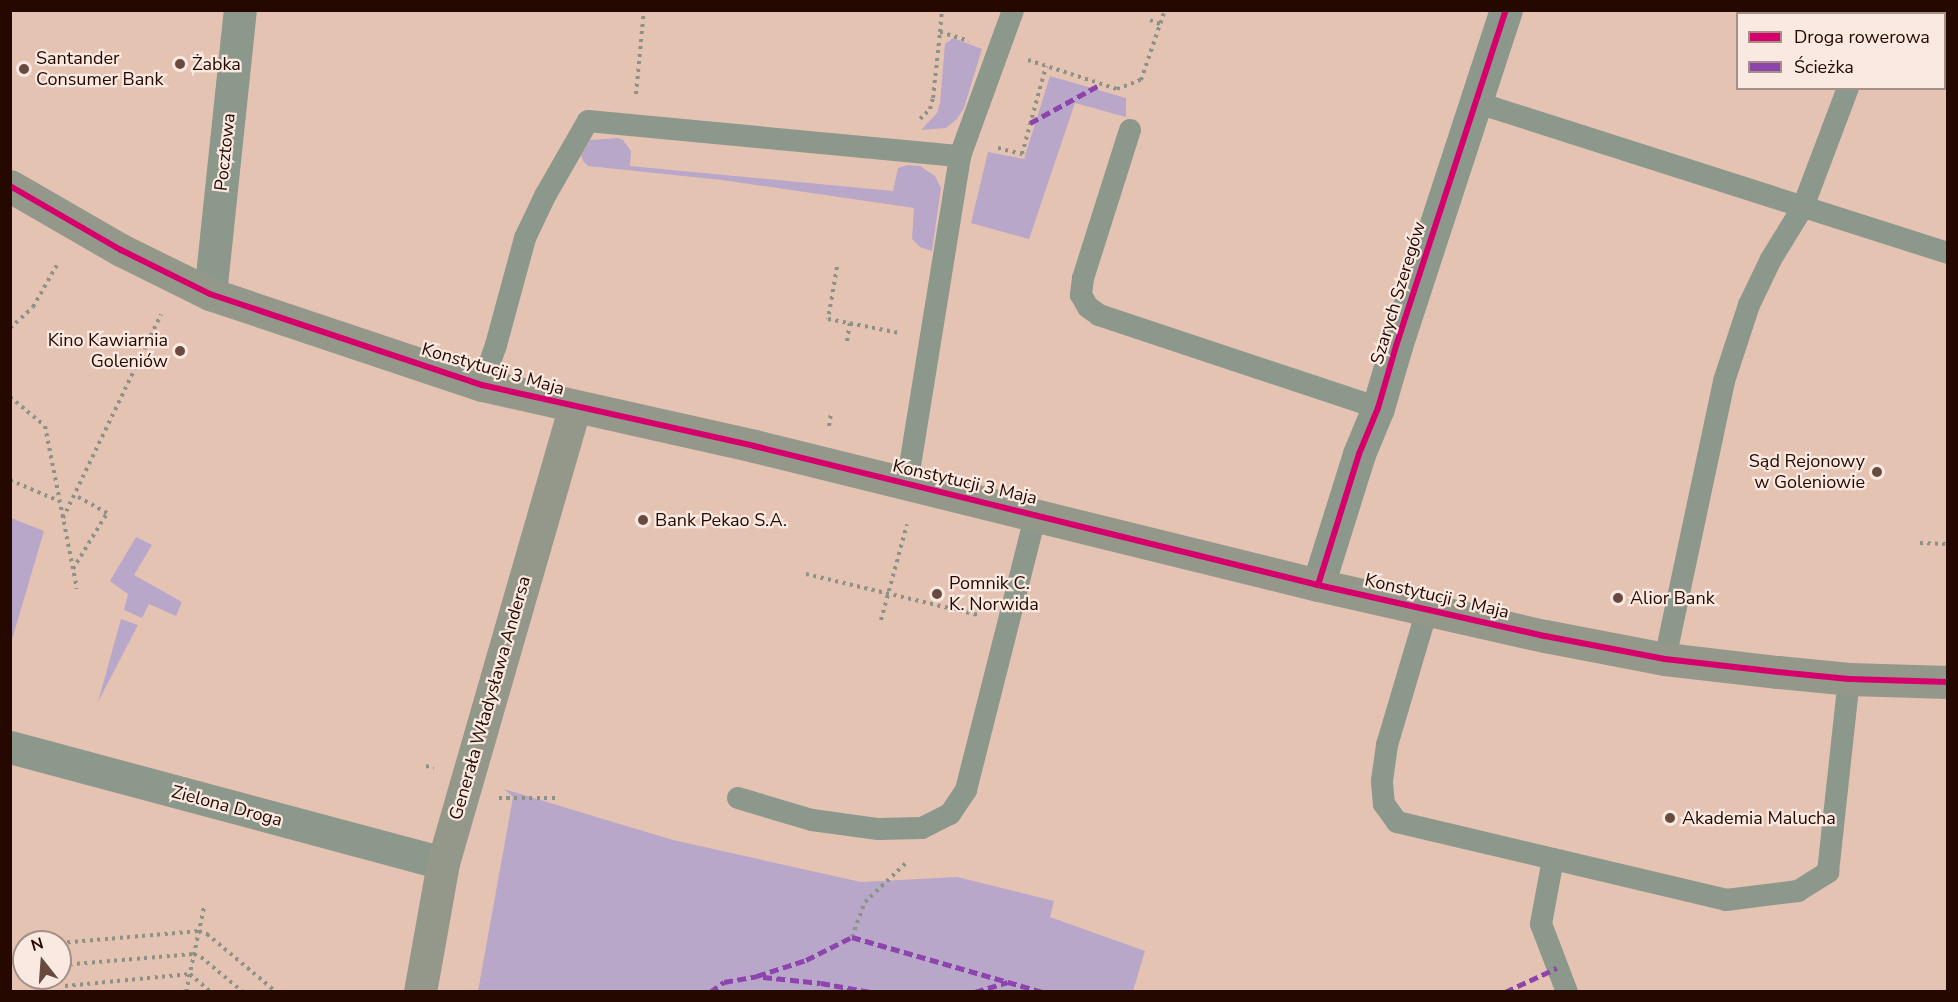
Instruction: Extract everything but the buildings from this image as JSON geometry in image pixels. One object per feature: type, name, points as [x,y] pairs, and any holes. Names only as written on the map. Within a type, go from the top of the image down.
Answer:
[{"type":"street","name":"Pocztowa","points":[[210,294],[240,10]]},
{"type":"street","name":"Szarych Szeregów","points":[[1318,585],[1359,454],[1378,408],[1506,10]]},
{"type":"street","name":"Konstytucji 3 Maja","points":[[10,186],[121,250],[210,294],[482,386],[754,446],[1318,585],[1665,659],[1849,680],[1947,682]]},
{"type":"street","name":"Generała Władysława Andersa","points":[[420,992],[443,863],[574,408]]},
{"type":"street","name":"Zielona Droga","points":[[10,747],[443,863]]},
{"type":"lane","points":[[907,484],[960,156],[1012,10]]},
{"type":"lane","points":[[1665,659],[1724,381],[1749,305],[1771,259],[1803,207],[1847,90]]},
{"type":"lane","points":[[1475,102],[1947,253]]},
{"type":"lane","points":[[482,386],[496,345],[525,238],[588,121],[960,156]]},
{"type":"lane","points":[[1130,130],[1083,278],[1081,295],[1088,307],[1099,315],[1378,408]]},
{"type":"lane","points":[[738,798],[812,820],[878,829],[922,828],[950,814],[966,790],[1036,514]]},
{"type":"lane","points":[[1427,610],[1387,746],[1382,782],[1384,804],[1397,822],[1726,900],[1798,891],[1828,872],[1849,680]]},
{"type":"lane","points":[[1554,859],[1541,924],[1567,992]]},
{"type":"path","points":[[634,125],[644,10]]},
{"type":"path","points":[[909,123],[920,120],[930,109],[942,10]]},
{"type":"path","points":[[1026,60],[1117,89],[1141,80],[1165,10]]},
{"type":"path","points":[[1150,20],[1160,24]]},
{"type":"path","points":[[940,32],[973,42]]},
{"type":"path","points":[[10,328],[33,307],[58,263]]},
{"type":"path","points":[[837,267],[828,319],[930,339]]},
{"type":"path","points":[[63,518],[161,314]]},
{"type":"path","points":[[847,341],[850,323]]},
{"type":"path","points":[[10,397],[45,426],[77,589]]},
{"type":"path","points":[[829,427],[831,414]]},
{"type":"path","points":[[10,480],[60,501]]},
{"type":"path","points":[[73,569],[107,513],[75,495]]},
{"type":"path","points":[[881,620],[907,524]]},
{"type":"path","points":[[1920,543],[1947,544]]},
{"type":"path","points":[[806,574],[1008,622]]},
{"type":"path","points":[[492,798],[556,798]]},
{"type":"path","points":[[852,937],[865,902],[902,867]]},
{"type":"path","points":[[186,992],[204,907]]},
{"type":"path","points":[[72,942],[199,931],[207,934],[276,992]]},
{"type":"path","points":[[72,964],[194,954],[201,957],[243,992]]},
{"type":"path","points":[[72,985],[190,974],[211,992]]},
{"type":"shaded area","points":[[953,38],[982,49],[964,108],[957,119],[946,128],[921,130],[937,113],[940,103],[945,44]]},
{"type":"shaded area","points":[[1050,76],[1126,98],[1126,117],[1075,103],[1029,239],[971,223],[988,152],[1024,159]]},
{"type":"shaded area","points":[[618,138],[623,140],[631,151],[630,166],[893,191],[898,168],[907,165],[920,166],[935,176],[941,188],[932,251],[920,247],[912,239],[914,208],[722,180],[588,166],[583,161],[581,155],[590,140]]},
{"type":"shaded area","points":[[11,518],[44,531],[11,643]]},
{"type":"shaded area","points":[[136,537],[152,545],[134,575],[182,602],[176,616],[149,604],[142,618],[124,610],[128,594],[110,581]]},
{"type":"shaded area","points":[[121,619],[138,625],[98,702]]},
{"type":"shaded area","points":[[504,789],[673,840],[861,882],[957,877],[1054,901],[1050,917],[1145,951],[1133,991],[478,991],[513,797]]},
{"type":"marked path","points":[[1030,123],[1101,84]]},
{"type":"marked path","points":[[710,992],[724,982],[757,976],[806,960],[852,937],[1042,992]]},
{"type":"marked path","points":[[1505,992],[1557,968]]},
{"type":"marked path","points":[[763,977],[821,983],[870,992]]},
{"type":"marked path","points":[[975,992],[1008,982]]},
{"type":"cycle path","points":[[1318,585],[1359,454],[1378,408],[1396,346],[1506,10]]},
{"type":"cycle path","points":[[10,186],[121,250],[210,294],[482,385],[754,446],[1318,585],[1545,636],[1665,659],[1778,672],[1849,679],[1948,682]]},
{"type":"place","name":"Żabka","points":[[180,64]]},
{"type":"place","name":"Santander Consumer Bank","points":[[24,69]]},
{"type":"place","name":"Kino Kawiarnia Goleniów","points":[[180,351]]},
{"type":"place","name":"Sąd Rejonowy w Goleniowie","points":[[1877,472]]},
{"type":"place","name":"Bank Pekao S.A.","points":[[643,520]]},
{"type":"place","name":"Pomnik C. K. Norwida","points":[[937,594]]},
{"type":"place","name":"Alior Bank","points":[[1618,598]]},
{"type":"place","name":"Akademia Malucha","points":[[1670,818]]}]
